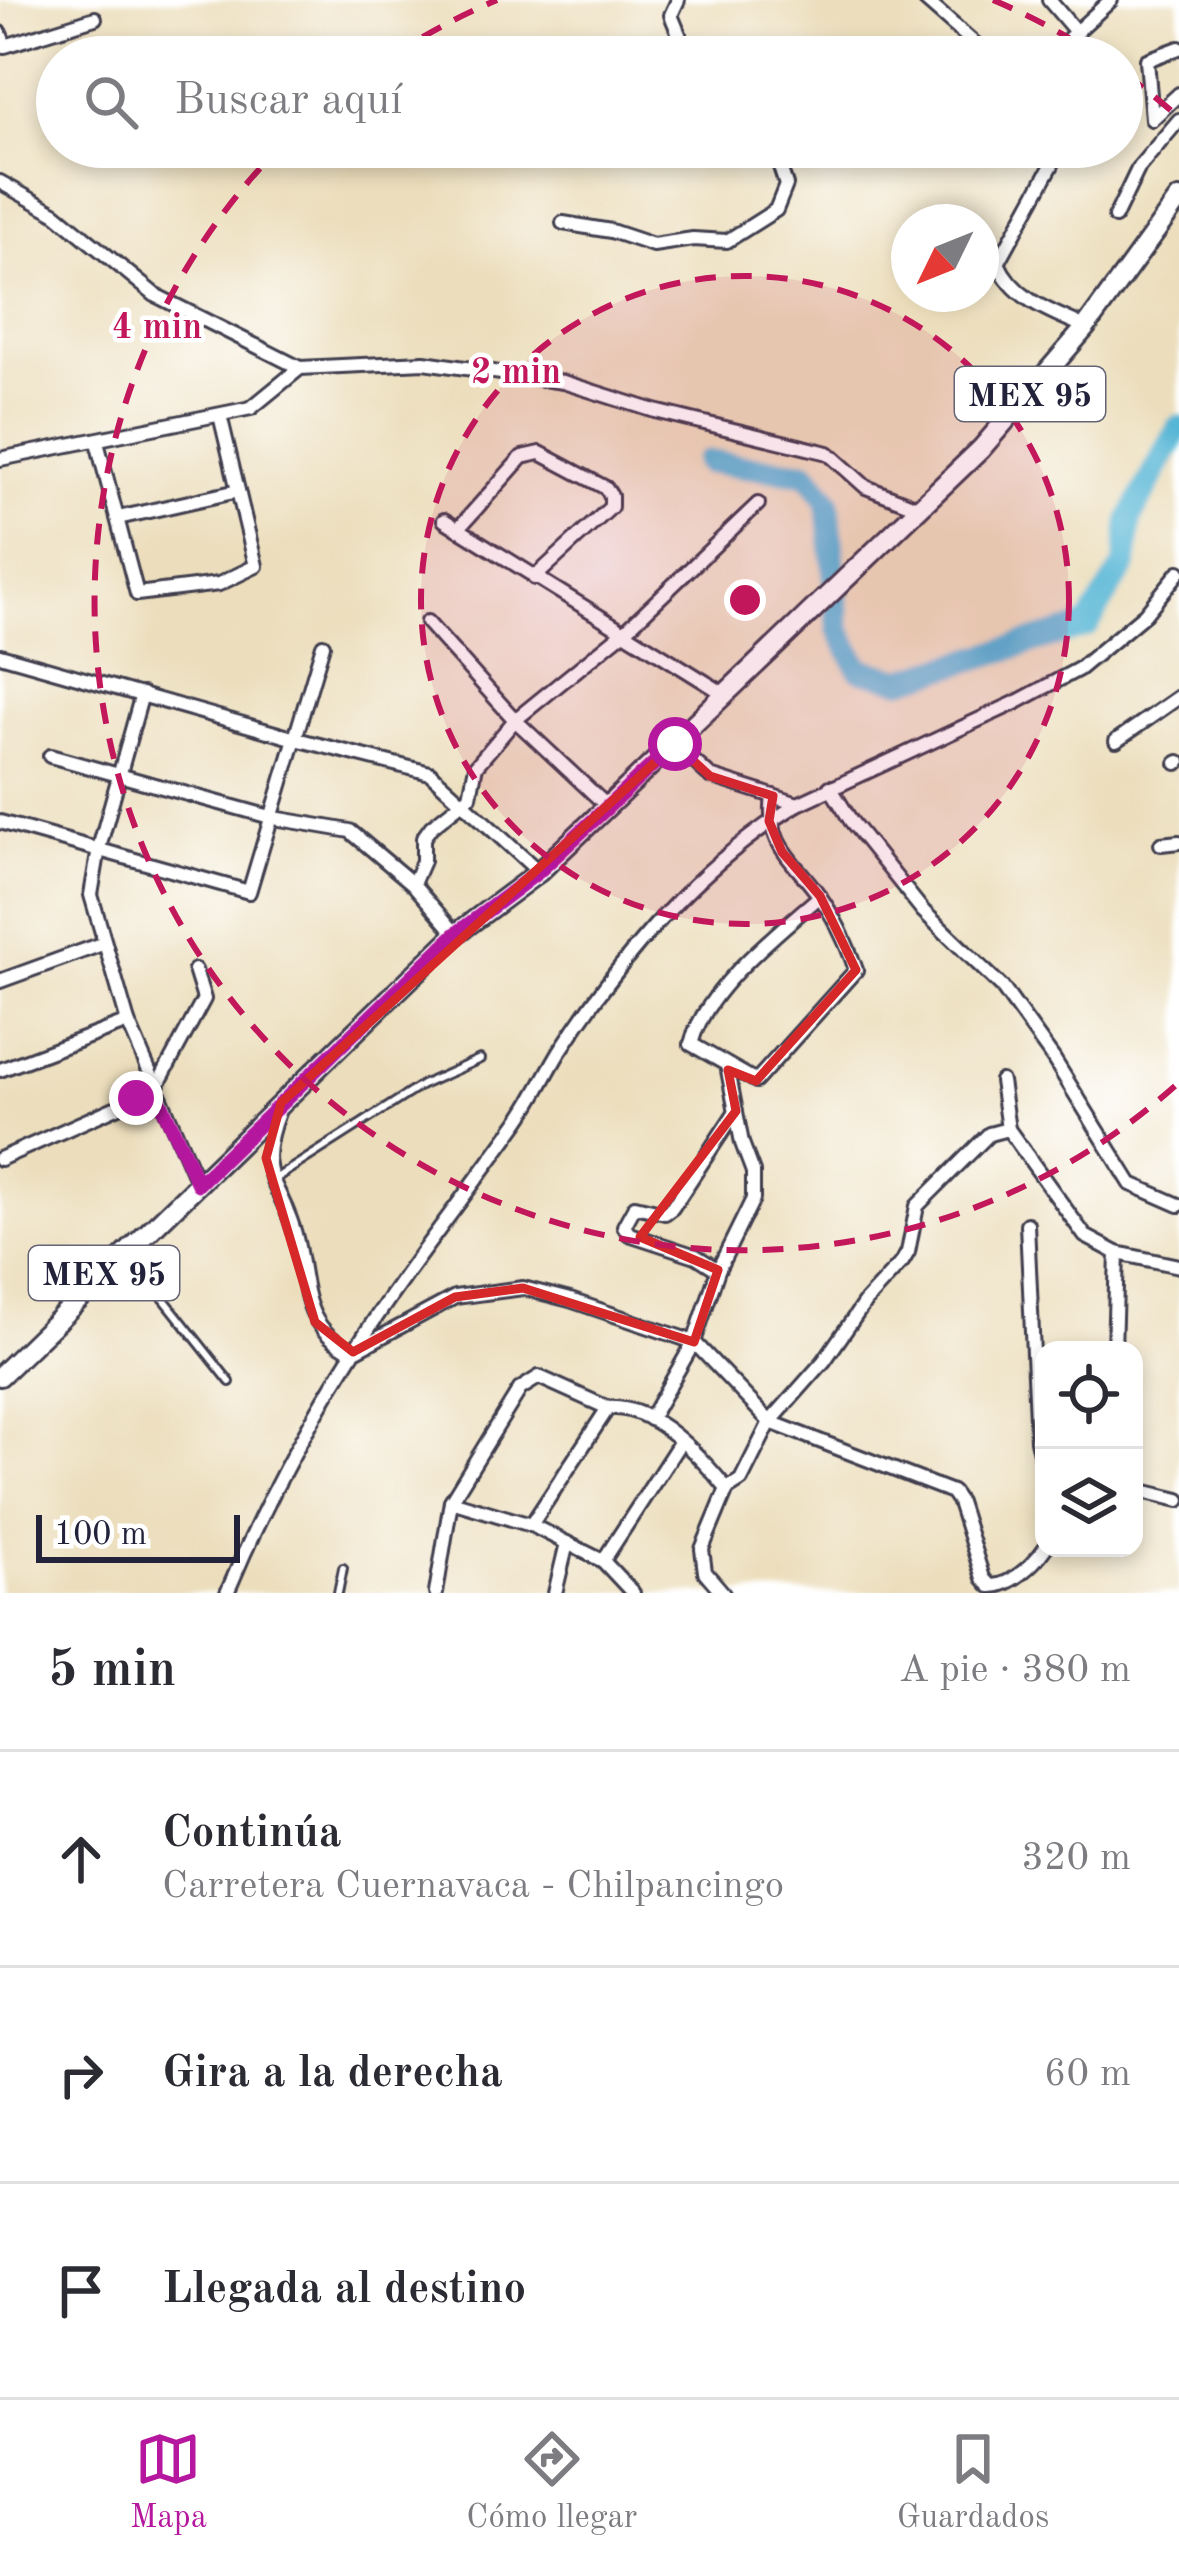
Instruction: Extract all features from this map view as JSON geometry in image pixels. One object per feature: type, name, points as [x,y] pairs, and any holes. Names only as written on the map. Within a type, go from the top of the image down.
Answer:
[{"type":"main road","name":"MEX 95","points":[[0,1376],[456,934],[538,872],[981,449],[1086,327],[1179,199]]},
{"type":"street","points":[[678,0],[671,15],[680,36]]},
{"type":"street","points":[[925,0],[966,36]]},
{"type":"street","points":[[1048,0],[1077,32]]},
{"type":"street","points":[[1073,36],[1112,0]]},
{"type":"street","points":[[37,36],[95,18]]},
{"type":"street","points":[[0,32],[5,46],[36,36]]},
{"type":"street","points":[[1179,48],[1147,60],[1152,119],[1179,94]]},
{"type":"street","points":[[1143,162],[1179,120]]},
{"type":"street","points":[[563,224],[611,231],[653,245],[693,239],[728,241],[776,210],[786,185],[780,168]]},
{"type":"street","points":[[1050,168],[998,262],[1004,277],[1032,303],[1086,327]]},
{"type":"street","points":[[1115,217],[1139,168]]},
{"type":"street","points":[[0,182],[55,213],[155,296],[300,368],[424,362],[563,382],[655,411],[828,453],[866,487],[920,508]]},
{"type":"street","points":[[0,460],[251,408],[300,368]]},
{"type":"street","points":[[98,442],[137,594],[219,584],[256,566],[220,416]]},
{"type":"street","points":[[458,529],[530,454],[540,453],[606,488],[611,506],[534,578]]},
{"type":"street","points":[[118,518],[238,491]]},
{"type":"street","points":[[413,884],[423,861],[423,838],[431,826],[464,804],[476,766],[515,720],[626,630],[758,504]]},
{"type":"street","points":[[444,520],[726,695]]},
{"type":"street","points":[[227,1593],[278,1481],[353,1352],[524,1114],[561,1051],[628,956],[685,891],[769,821],[798,804],[1078,669],[1144,614],[1179,572]]},
{"type":"street","points":[[427,622],[515,720],[608,807]]},
{"type":"street","points":[[0,822],[249,892],[323,645]]},
{"type":"street","points":[[0,656],[296,740],[430,772],[538,872]]},
{"type":"street","points":[[142,694],[99,848],[91,896],[102,944],[155,1090],[204,1178]]},
{"type":"street","points":[[1115,741],[1179,697]]},
{"type":"street","points":[[675,744],[710,776],[798,804]]},
{"type":"street","points":[[50,756],[274,818],[350,832],[413,884],[456,934]]},
{"type":"street","points":[[830,787],[923,910],[1001,987],[1053,1058],[1131,1184],[1179,1205]]},
{"type":"street","points":[[772,796],[769,821],[782,852],[820,896],[856,970],[756,1081],[691,1044],[695,1030],[746,964],[820,896]]},
{"type":"street","points":[[1161,844],[1179,842]]},
{"type":"street","points":[[0,982],[102,944]]},
{"type":"street","points":[[0,1159],[155,1090],[204,999],[195,970]]},
{"type":"street","points":[[0,1070],[128,1022]]},
{"type":"street","points":[[650,1419],[694,1342],[718,1270],[753,1199],[755,1187],[728,1065]]},
{"type":"street","points":[[1001,1081],[1008,1130],[1085,1236],[1117,1252],[1179,1266]]},
{"type":"street","points":[[281,1103],[269,1135],[270,1182],[296,1238],[315,1322],[332,1341],[353,1352]]},
{"type":"street","points":[[718,1270],[696,1256],[629,1234],[623,1226],[635,1206],[664,1213],[672,1208],[736,1111]]},
{"type":"street","points":[[723,1593],[705,1572],[703,1549],[727,1489],[741,1480],[770,1422],[902,1262],[917,1206],[989,1134],[1008,1130]]},
{"type":"street","points":[[1027,1225],[1039,1449]]},
{"type":"street","points":[[1114,1341],[1117,1252]]},
{"type":"street","points":[[353,1352],[455,1297],[523,1288],[570,1300],[694,1342],[770,1422],[952,1492],[990,1586],[1000,1587],[1039,1557]]},
{"type":"street","points":[[436,1593],[451,1501],[520,1389],[539,1377],[608,1408],[650,1419],[681,1441],[727,1489]]},
{"type":"street","points":[[531,1525],[608,1408]]},
{"type":"street","points":[[604,1561],[681,1441]]},
{"type":"street","points":[[1143,1491],[1179,1500]]},
{"type":"street","points":[[451,1501],[531,1525],[604,1561],[634,1593]]},
{"type":"street","points":[[555,1593],[567,1543]]},
{"type":"lane","points":[[270,1182],[422,1085],[480,1059]]},
{"type":"lane","points":[[126,1252],[230,1382]]},
{"type":"lane","points":[[338,1593],[343,1568]]},
{"type":"highlighted area","points":[[675,744],[710,776],[773,796],[769,821],[782,852],[820,896],[856,970],[756,1081],[728,1070],[736,1111],[640,1237],[718,1270],[694,1342],[523,1288],[455,1297],[353,1352],[315,1322],[266,1158],[281,1103]]},
{"type":"waterway","points":[[707,462],[807,473],[828,501],[839,629],[859,669],[902,680],[1087,626],[1125,565],[1130,519],[1179,427]]},
{"type":"route","points":[[136,1098],[155,1090],[198,1184],[456,934],[538,872],[675,744]]}]
